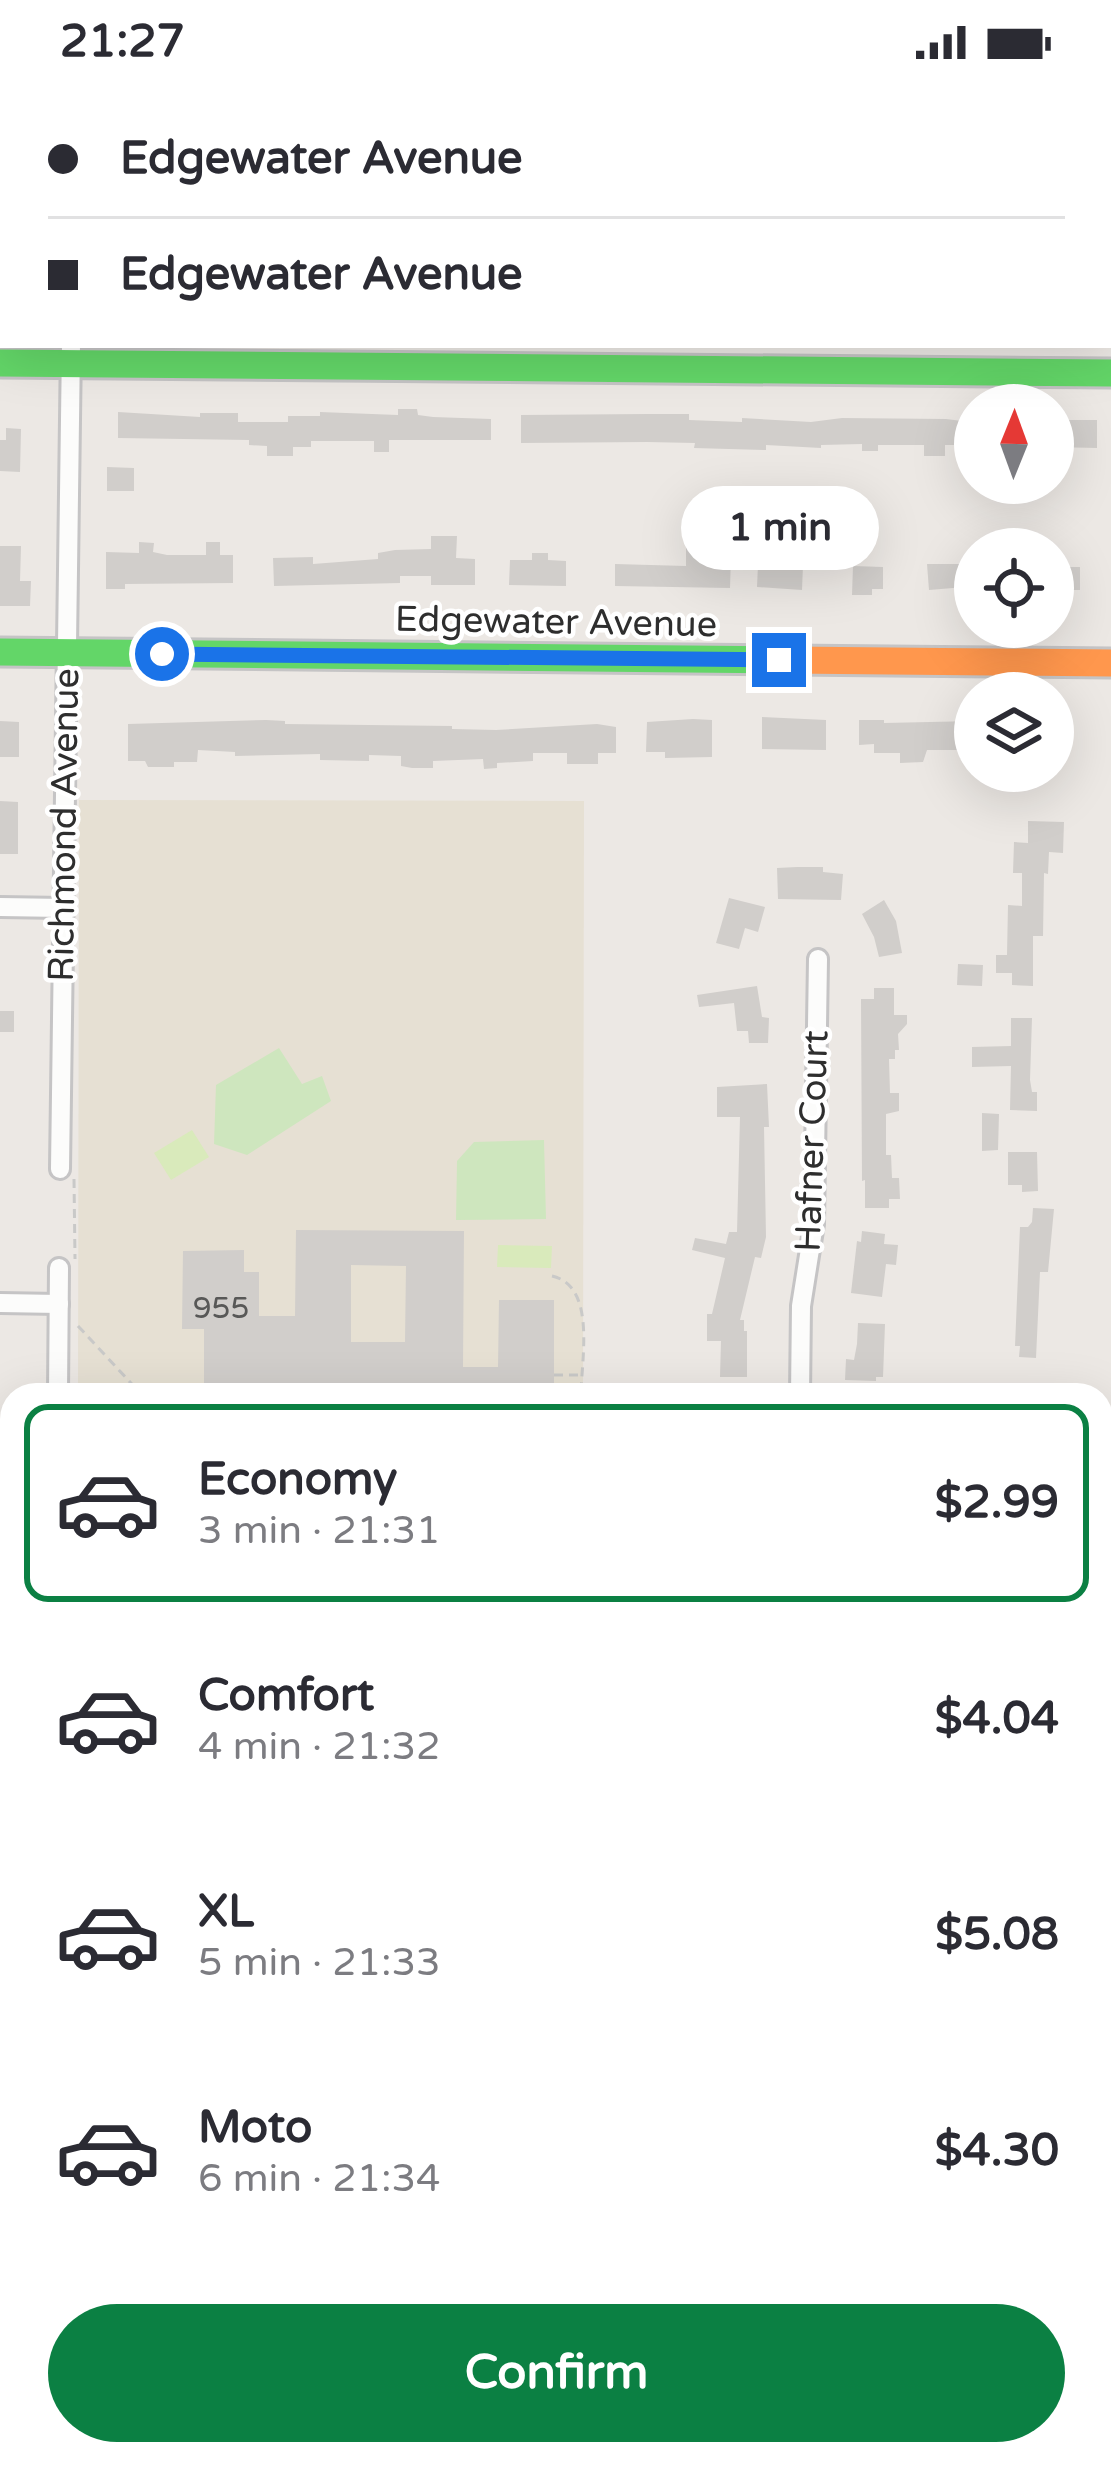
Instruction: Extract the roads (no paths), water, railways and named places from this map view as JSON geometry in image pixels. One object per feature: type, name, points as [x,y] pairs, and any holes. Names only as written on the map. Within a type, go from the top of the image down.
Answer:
[{"type":"street","points":[[0,363],[70,354],[1111,373]]},
{"type":"street","name":"Richmond Avenue","points":[[60,1169],[70,354]]},
{"type":"street","name":"Edgewater Avenue","points":[[0,652],[1111,664]]},
{"type":"street","points":[[0,907],[64,908]]},
{"type":"street","name":"Hafner Court","points":[[800,1383],[801,1306],[814,1224],[818,959]]},
{"type":"street","points":[[58,1383],[59,1268]]},
{"type":"street","points":[[0,1304],[59,1304]]}]
